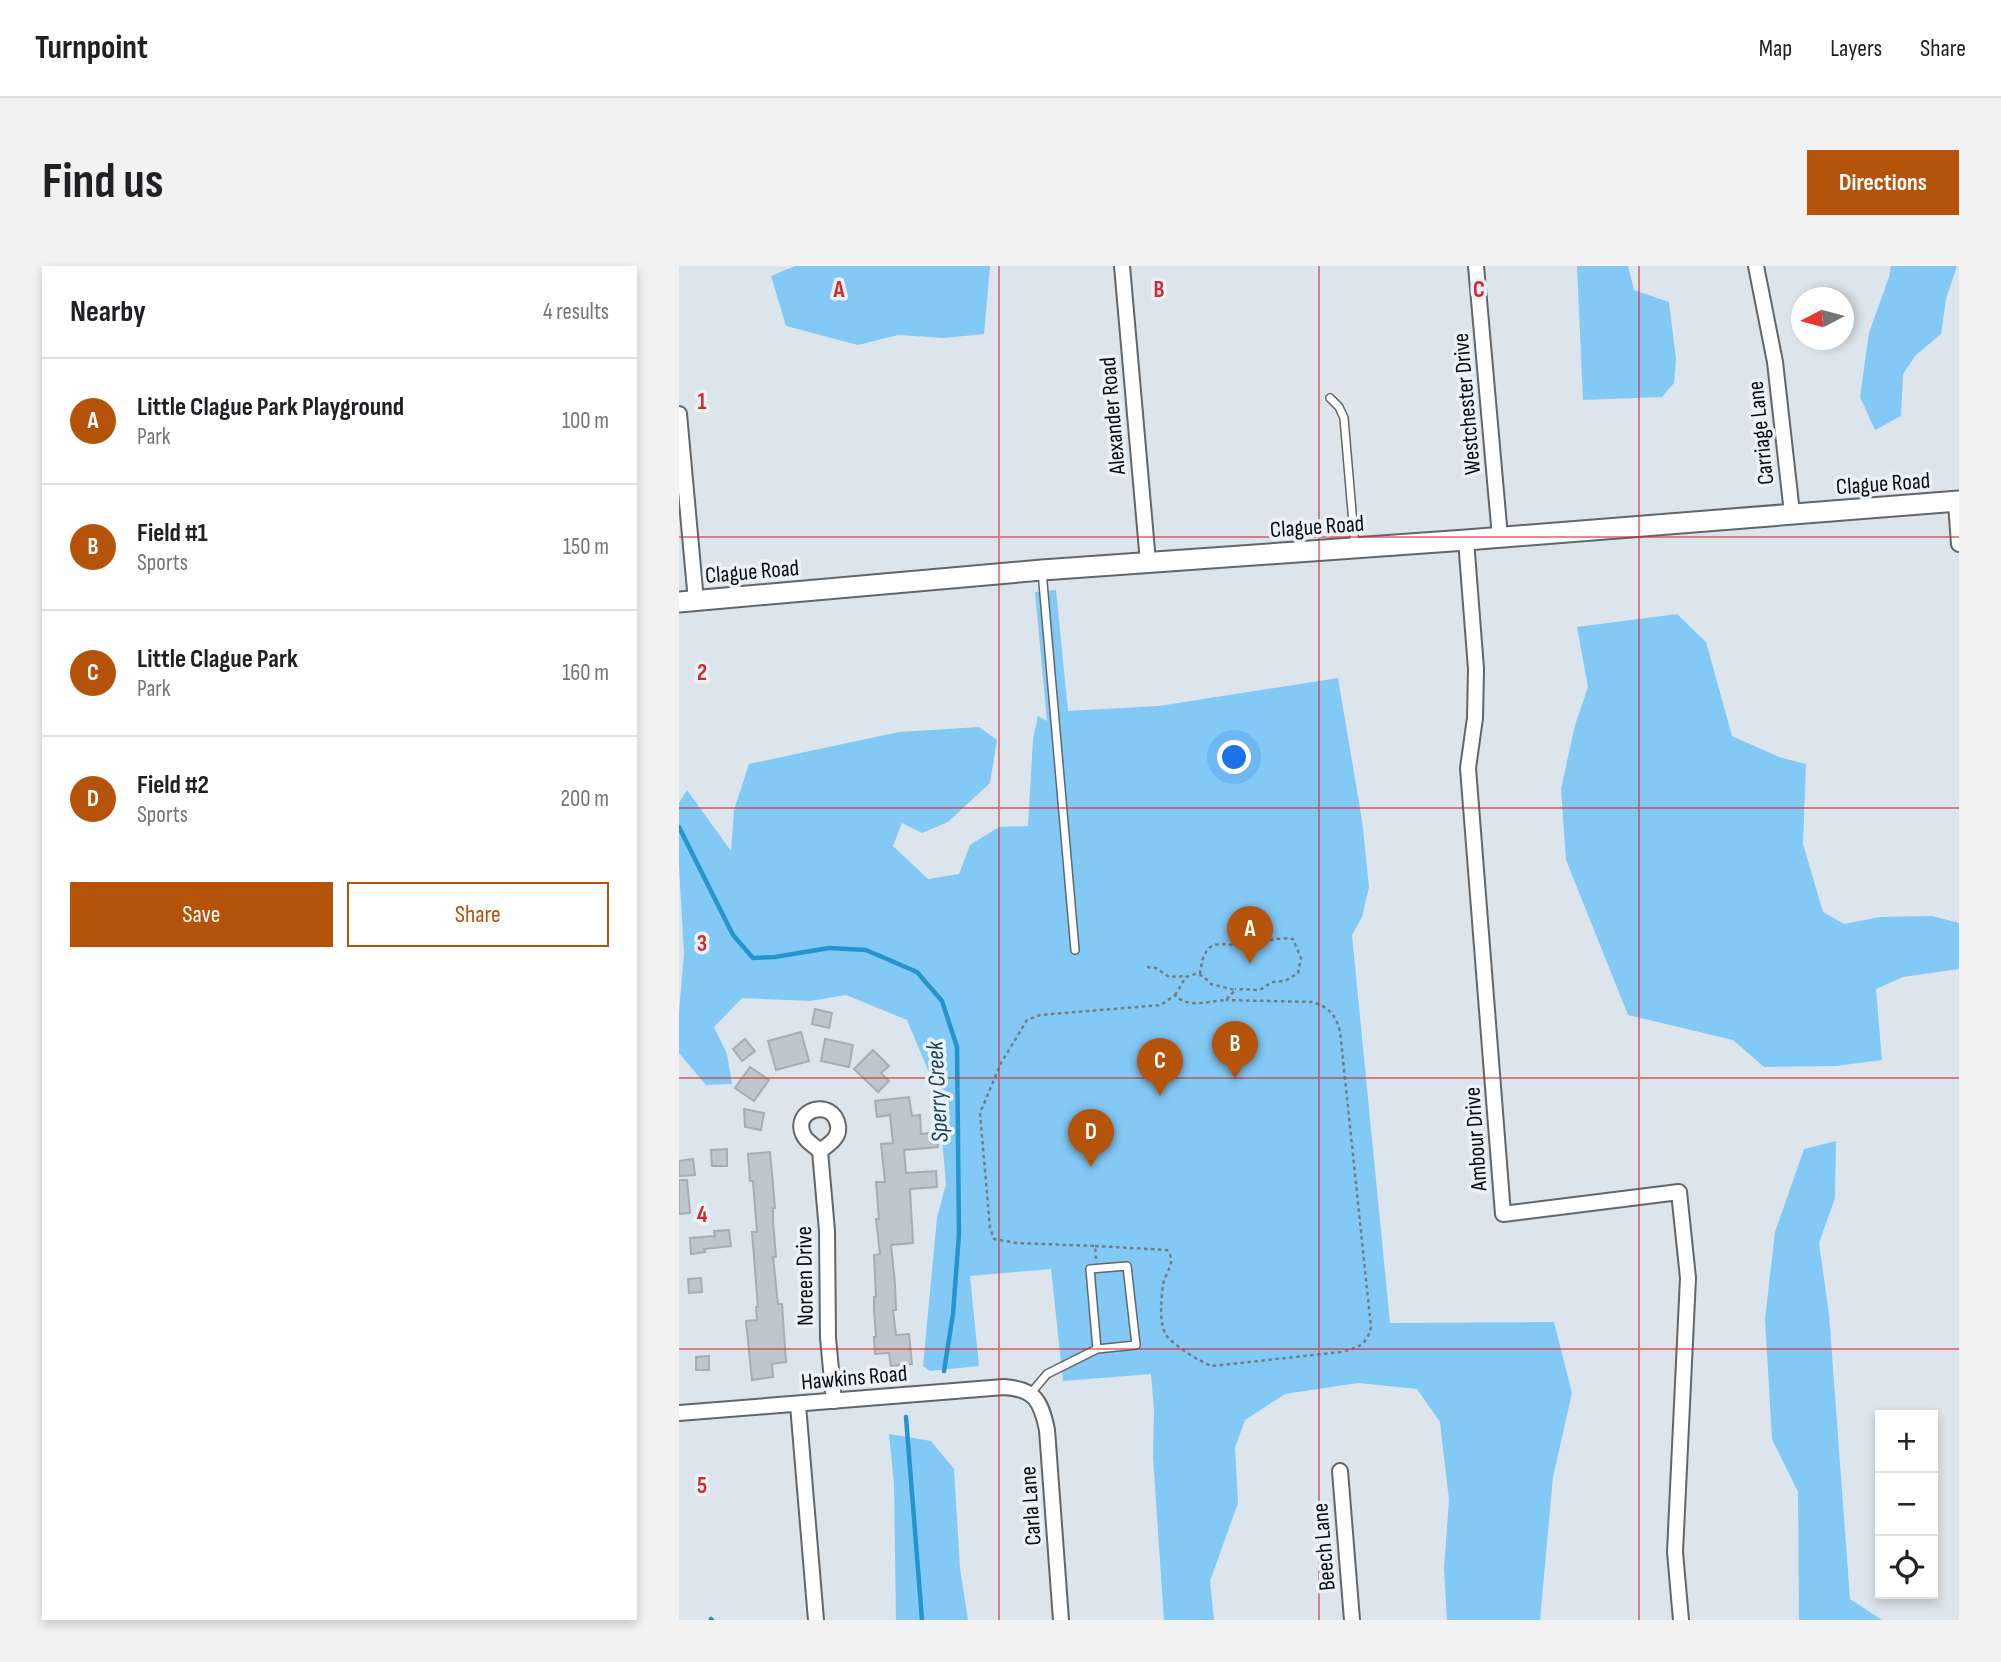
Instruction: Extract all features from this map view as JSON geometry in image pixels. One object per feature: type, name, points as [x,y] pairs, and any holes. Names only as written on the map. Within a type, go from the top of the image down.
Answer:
[{"type":"main road","name":"Clague Road","points":[[687,602],[1042,570],[1957,502]]},
{"type":"street","name":"Alexander Road","points":[[1122,266],[1148,562]]},
{"type":"street","name":"Westchester Drive","points":[[1476,266],[1500,537]]},
{"type":"street","name":"Carriage Lane","points":[[1756,266],[1775,362],[1792,513]]},
{"type":"street","points":[[679,414],[687,602]]},
{"type":"street","points":[[1957,502],[1959,544]]},
{"type":"street","name":"Ambour Drive","points":[[1466,540],[1476,669],[1475,718],[1468,768],[1503,1214],[1679,1192],[1688,1278],[1675,1552],[1681,1620]]},
{"type":"street","name":"Noreen Drive","points":[[820,1150],[827,1231],[828,1338],[834,1401]]},
{"type":"street","name":"Hawkins Road","points":[[679,1413],[1004,1387],[1031,1393]]},
{"type":"street","name":"Carla Lane","points":[[1031,1393],[1044,1413],[1047,1430],[1061,1620]]},
{"type":"street","points":[[798,1405],[816,1620]]},
{"type":"street","name":"Beech Lane","points":[[1340,1471],[1352,1620]]},
{"type":"lane","points":[[1330,398],[1339,407],[1344,418],[1356,547]]},
{"type":"lane","points":[[1042,570],[1075,950]]},
{"type":"lane","points":[[1031,1393],[1047,1374],[1097,1349],[1136,1345],[1127,1266],[1090,1269],[1097,1349]]},
{"type":"path","points":[[1147,967],[1156,968],[1169,976],[1199,975],[1217,986],[1260,990],[1272,982],[1285,981],[1298,973],[1301,958],[1293,939],[1269,940],[1256,946],[1235,946],[1227,943],[1206,949],[1199,975]]},
{"type":"path","points":[[1175,995],[1180,1002],[1190,1003],[1226,1000],[1312,1002],[1323,1005],[1337,1018],[1341,1031],[1371,1327],[1369,1336],[1359,1348],[1212,1366],[1203,1363],[1166,1335],[1162,1322],[1163,1283],[1169,1273],[1171,1261],[1167,1250],[1017,1243],[994,1239],[990,1228],[980,1113],[1001,1063],[1027,1020],[1040,1015],[1161,1005],[1175,995],[1190,975]]},
{"type":"path","points":[[1226,1000],[1235,990],[1232,988]]},
{"type":"path","points":[[1095,1246],[1096,1259]]},
{"type":"shaded area","points":[[795,266],[990,266],[984,334],[944,338],[898,335],[858,345],[786,326],[771,276]]},
{"type":"shaded area","points":[[1577,266],[1628,266],[1634,290],[1669,302],[1676,359],[1674,383],[1662,397],[1583,400]]},
{"type":"shaded area","points":[[1891,266],[1957,266],[1946,299],[1941,334],[1916,355],[1903,374],[1901,416],[1875,430],[1860,397],[1869,333]]},
{"type":"shaded area","points":[[1056,590],[1068,711],[1159,706],[1338,678],[1362,820],[1369,887],[1362,917],[1352,935],[1390,1323],[1554,1322],[1572,1393],[1553,1477],[1540,1620],[1447,1620],[1444,1569],[1449,1500],[1440,1422],[1417,1389],[1358,1383],[1285,1394],[1245,1420],[1235,1448],[1238,1503],[1210,1581],[1214,1620],[1164,1620],[1153,1457],[1154,1411],[1151,1374],[1063,1381],[1051,1269],[970,1276],[979,1366],[930,1371],[923,1366],[937,1218],[946,1184],[938,1094],[907,1020],[846,995],[810,1001],[742,998],[714,1027],[727,1054],[732,1084],[706,1085],[679,1053],[684,954],[679,803],[687,790],[731,851],[734,810],[749,764],[899,732],[979,727],[997,740],[990,783],[948,822],[922,833],[902,823],[893,846],[928,879],[959,874],[970,845],[999,827],[1028,826],[1033,739],[1038,716],[1047,721],[1035,592]]},
{"type":"shaded area","points":[[1677,614],[1706,642],[1732,736],[1779,757],[1806,764],[1803,844],[1823,912],[1844,924],[1880,917],[1932,916],[1959,923],[1959,969],[1903,977],[1876,989],[1882,1060],[1836,1066],[1764,1067],[1733,1040],[1628,1015],[1566,860],[1561,789],[1575,725],[1588,687],[1577,627]]},
{"type":"shaded area","points":[[1836,1141],[1835,1198],[1819,1243],[1829,1314],[1850,1599],[1882,1620],[1799,1620],[1798,1492],[1772,1439],[1765,1319],[1775,1232],[1804,1149]]},
{"type":"shaded area","points":[[889,1434],[931,1441],[954,1469],[960,1568],[968,1620],[896,1620],[894,1484]]},
{"type":"building","points":[[815,1009],[832,1013],[829,1028],[812,1024]]},
{"type":"building","points":[[801,1032],[809,1061],[776,1070],[768,1041]]},
{"type":"building","points":[[745,1039],[755,1051],[742,1061],[733,1049]]},
{"type":"building","points":[[825,1039],[853,1045],[849,1067],[821,1061]]},
{"type":"building","points":[[873,1050],[889,1066],[881,1073],[889,1081],[878,1092],[854,1069]]},
{"type":"building","points":[[750,1067],[769,1080],[754,1101],[735,1088]]},
{"type":"building","points":[[909,1097],[912,1116],[920,1115],[921,1134],[937,1132],[938,1147],[904,1150],[906,1173],[936,1171],[937,1187],[910,1189],[913,1243],[891,1245],[896,1335],[909,1334],[912,1364],[891,1366],[889,1353],[875,1354],[874,1255],[880,1254],[876,1182],[885,1182],[881,1144],[893,1143],[890,1115],[877,1117],[875,1101]]},
{"type":"building","points":[[744,1109],[764,1113],[761,1130],[745,1127]]},
{"type":"building","points":[[727,1149],[727,1166],[712,1166],[711,1150]]},
{"type":"building","points":[[770,1152],[775,1208],[773,1221],[776,1257],[773,1257],[778,1304],[782,1304],[786,1362],[772,1364],[773,1377],[752,1380],[746,1321],[757,1320],[752,1232],[757,1232],[748,1154]]},
{"type":"building","points":[[693,1159],[695,1175],[679,1176],[679,1161]]},
{"type":"building","points":[[679,1180],[687,1180],[690,1213],[679,1214]]},
{"type":"building","points":[[729,1230],[731,1246],[704,1249],[705,1252],[691,1254],[690,1238],[715,1236],[714,1231]]},
{"type":"building","points":[[701,1278],[702,1292],[689,1293],[688,1279]]},
{"type":"building","points":[[709,1356],[709,1370],[696,1370],[696,1357]]},
{"type":"waterway","name":"Sperry Creek","points":[[679,827],[733,935],[753,958],[829,948],[866,950],[917,972],[942,1001],[957,1047],[959,1234],[953,1314],[944,1371]]},
{"type":"waterway","name":"Sperry Creek","points":[[906,1417],[922,1620]]},
{"type":"place","name":"Little Clague Park Playground","points":[[1250,964]]},
{"type":"place","name":"Field #1","points":[[1235,1079]]},
{"type":"place","name":"Little Clague Park","points":[[1160,1096]]},
{"type":"place","name":"Field #2","points":[[1091,1167]]}]
